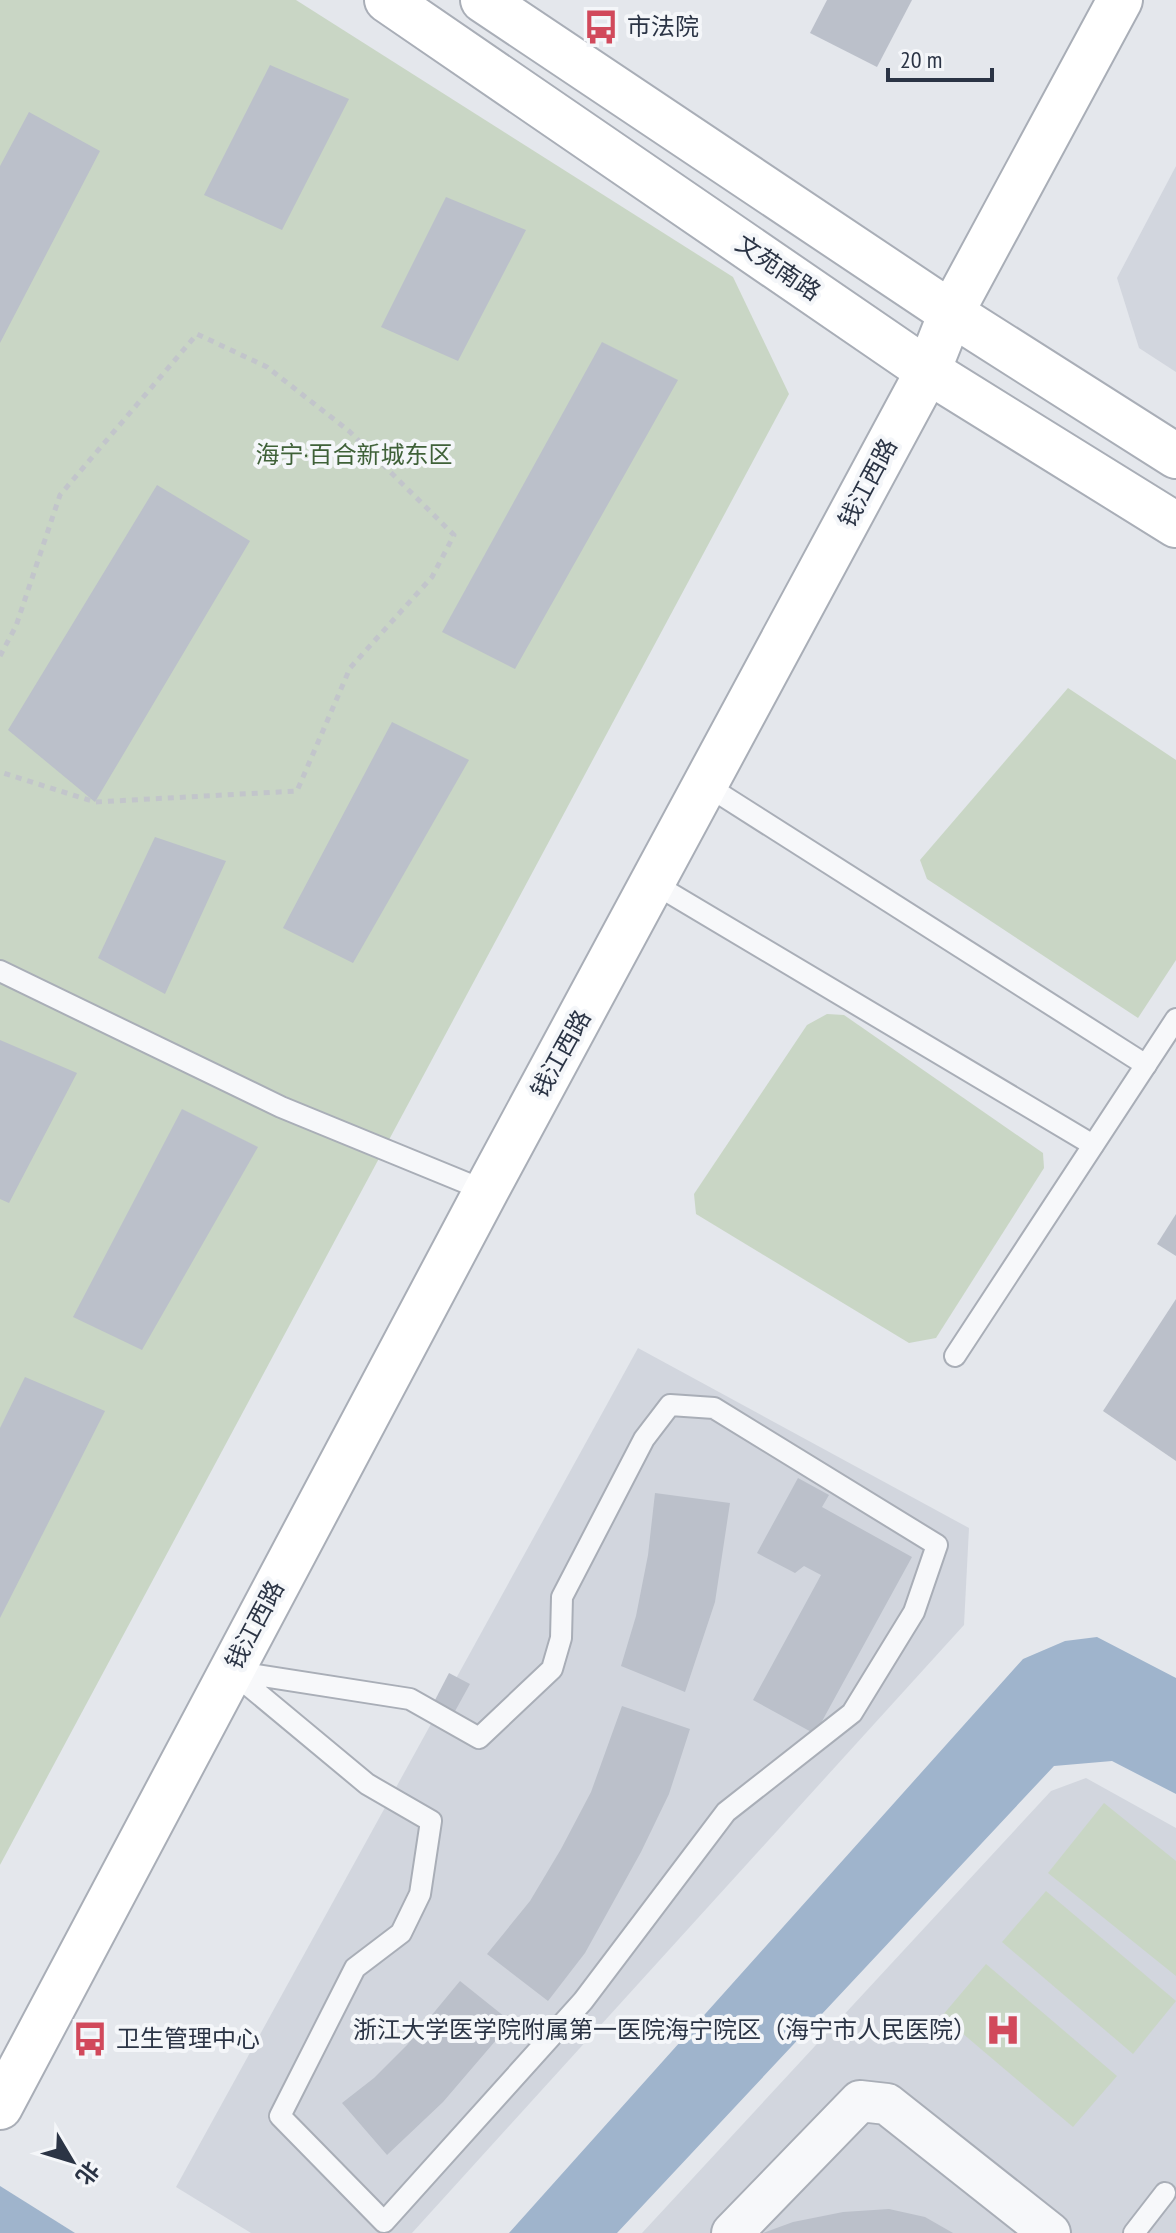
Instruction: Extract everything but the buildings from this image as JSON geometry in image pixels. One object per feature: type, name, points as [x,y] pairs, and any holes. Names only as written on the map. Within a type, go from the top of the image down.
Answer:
[{"type":"main road","name":"文苑南路","points":[[387,0],[928,371],[1176,525]]},
{"type":"main road","points":[[483,0],[951,313],[1176,456]]},
{"type":"main road","name":"钱江西路","points":[[0,2107],[486,1191],[928,371],[951,313],[1120,0]]},
{"type":"street","points":[[732,2233],[860,2101],[887,2104],[1050,2233]]},
{"type":"lane","points":[[706,785],[1146,1065]]},
{"type":"lane","points":[[653,883],[1093,1145]]},
{"type":"lane","points":[[0,971],[281,1107],[486,1191]]},
{"type":"lane","points":[[955,1356],[1176,1019]]},
{"type":"lane","points":[[670,1405],[714,1408],[937,1545],[914,1612],[852,1713],[726,1812],[583,2001],[384,2222],[280,2116],[355,1968],[401,1933],[420,1894],[431,1821],[367,1784],[231,1671],[410,1699],[479,1738],[552,1669],[561,1638],[562,1597],[644,1439],[670,1405]]},
{"type":"lane","points":[[1134,2233],[1165,2193]]},
{"type":"path","points":[[0,656],[16,626],[60,495],[197,334],[267,367],[349,431],[454,535],[432,577],[350,668],[297,791],[95,802],[0,772]]},
{"type":"shaded area","points":[[1176,166],[1176,372],[1139,348],[1117,278]]},
{"type":"shaded area","points":[[638,1348],[969,1528],[964,1625],[412,2233],[251,2233],[176,2187]]},
{"type":"shaded area","name":"浙江大学医学院附属第一医院海宁院区（海宁市人民医院）","points":[[1086,1778],[1176,1828],[1176,2233],[642,2233],[1051,1791]]},
{"type":"green space","name":"海宁·百合新城东区","points":[[0,0],[296,0],[733,277],[789,394],[0,1865]]},
{"type":"green space","points":[[1068,688],[1176,760],[1176,960],[1138,1018],[927,879],[920,860]]},
{"type":"green space","points":[[827,1014],[844,1015],[1043,1153],[1044,1168],[936,1338],[909,1343],[696,1214],[694,1194],[807,1025]]},
{"type":"green space","points":[[1104,1803],[1176,1861],[1176,1976],[1048,1873]]},
{"type":"green space","points":[[1046,1891],[1176,2001],[1133,2054],[1002,1942]]},
{"type":"green space","points":[[986,1964],[1117,2076],[1073,2127],[942,2016]]},
{"type":"water","points":[[1097,1637],[1176,1678],[1176,1794],[1112,1761],[1054,1766],[617,2233],[509,2233],[1023,1659],[1065,1641]]},
{"type":"water","points":[[0,2186],[75,2233],[0,2233]]},
{"type":"place","name":"市法院","points":[[601,27]]},
{"type":"place","name":"浙江大学医学院附属第一医院海宁院区（海宁市人民医院）","points":[[1003,2030]]},
{"type":"place","name":"卫生管理中心","points":[[90,2039]]}]
